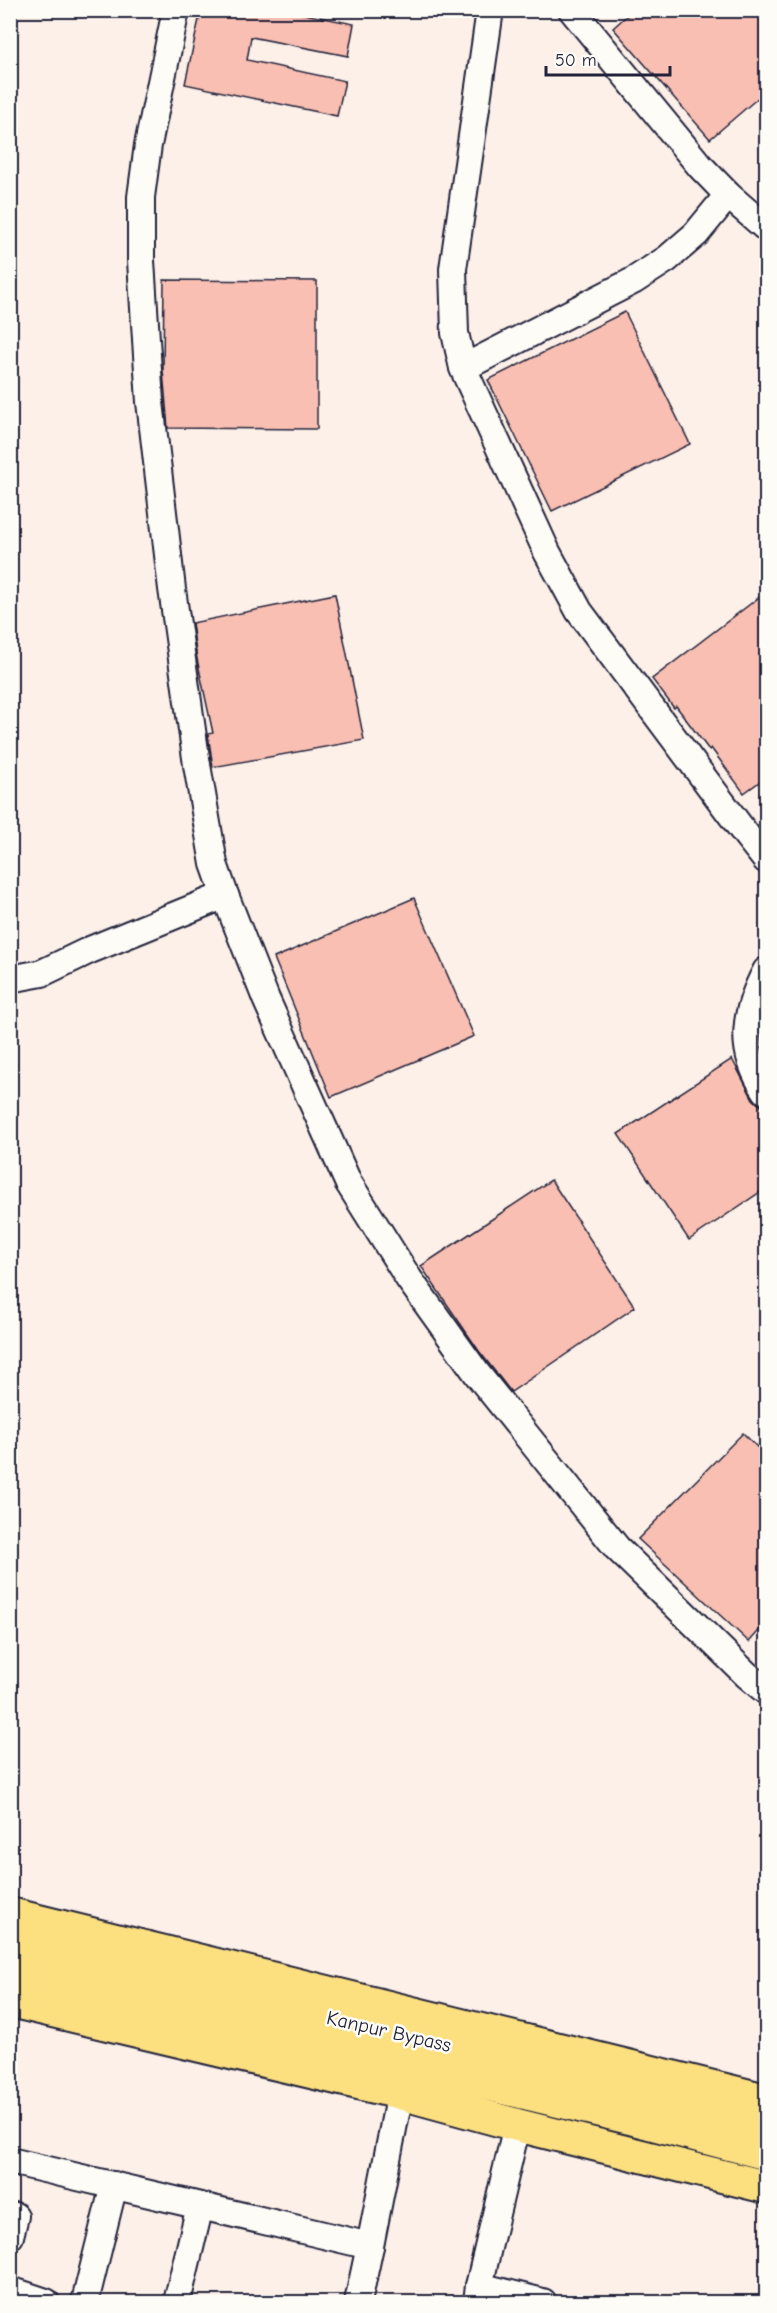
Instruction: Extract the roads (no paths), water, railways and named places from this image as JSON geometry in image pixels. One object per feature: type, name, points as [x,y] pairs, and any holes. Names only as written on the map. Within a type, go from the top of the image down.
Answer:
[{"type":"highway","name":"Kanpur Bypass","points":[[10,1941],[495,2056],[766,2124]]},
{"type":"highway","name":"Kanpur Bypass","points":[[10,1970],[613,2114],[766,2153]]},
{"type":"main road","points":[[10,1914],[766,2100]]},
{"type":"main road","points":[[10,2001],[400,2093],[516,2125],[766,2187]]},
{"type":"street","points":[[176,10],[148,145],[141,197],[141,261],[150,402],[172,590],[197,765],[214,864],[266,999],[348,1182],[409,1280],[478,1375],[617,1548],[766,1691]]},
{"type":"street","points":[[490,10],[453,269],[455,333],[463,368],[547,552],[579,611],[766,860]]},
{"type":"street","points":[[572,10],[700,166],[728,195],[766,228]]},
{"type":"street","points":[[463,368],[633,281],[667,259],[696,234],[728,195]]},
{"type":"street","points":[[10,979],[42,973],[90,950],[225,895]]},
{"type":"street","points":[[766,971],[754,994],[747,1020],[747,1044],[756,1076],[766,1091]]},
{"type":"street","points":[[358,2302],[400,2093]]},
{"type":"street","points":[[516,2125],[478,2294],[543,2302]]},
{"type":"street","points":[[10,2161],[370,2246]]},
{"type":"street","points":[[86,2302],[114,2185]]},
{"type":"street","points":[[177,2302],[200,2206]]},
{"type":"street","points":[[10,2290],[46,2302]]}]
